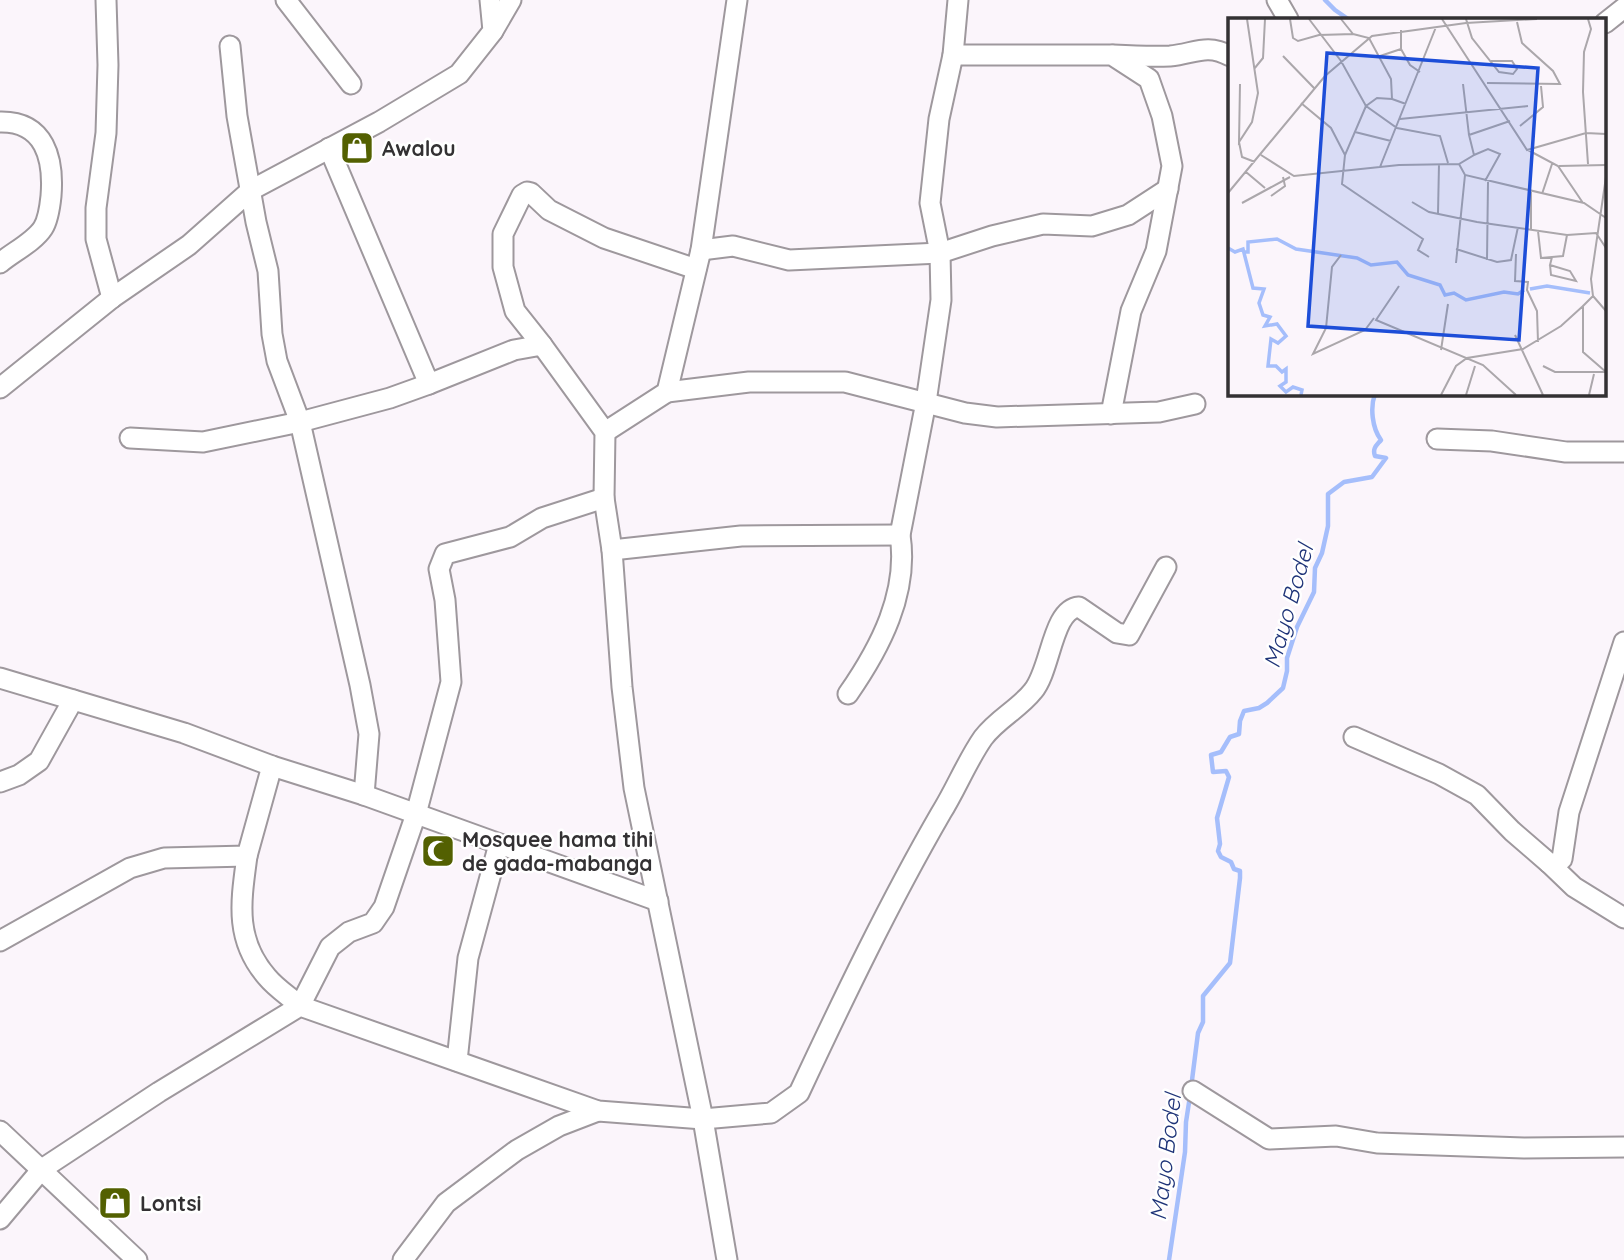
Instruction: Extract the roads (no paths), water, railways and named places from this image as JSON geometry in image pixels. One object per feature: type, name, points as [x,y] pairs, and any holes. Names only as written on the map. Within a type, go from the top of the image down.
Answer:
[{"type":"street","points":[[106,0],[106,133],[96,208],[96,239],[112,298]]},
{"type":"street","points":[[286,0],[351,84]]},
{"type":"street","points":[[490,0],[493,31]]},
{"type":"street","points":[[0,388],[112,298],[189,245],[251,190],[379,122],[458,74],[493,31],[511,0]]},
{"type":"street","points":[[667,392],[698,260],[737,0]]},
{"type":"street","points":[[848,695],[871,661],[889,621],[899,587],[904,555],[900,535],[926,402],[941,300],[940,253],[930,203],[939,119],[953,54],[958,0]]},
{"type":"street","points":[[1277,0],[1287,18]]},
{"type":"street","points":[[1606,22],[1624,8]]},
{"type":"street","points":[[230,46],[237,116],[268,271],[276,361],[300,422],[369,734],[364,795]]},
{"type":"street","points":[[953,54],[1170,56],[1211,48],[1228,55]]},
{"type":"street","points":[[1111,414],[1132,311],[1156,251],[1163,224],[1172,166],[1162,117],[1149,79],[1112,55]]},
{"type":"street","points":[[0,122],[16,123],[36,133],[47,149],[52,178],[50,206],[43,229],[0,263]]},
{"type":"street","points":[[329,148],[429,384]]},
{"type":"street","points":[[727,1260],[703,1119],[634,788],[622,687],[612,551],[604,498],[605,432],[515,311],[503,267],[503,234],[522,195],[527,192],[550,210],[604,238],[698,260],[733,246],[789,260],[940,253],[992,236],[1043,224],[1092,226],[1128,215],[1168,189]]},
{"type":"street","points":[[1128,215],[1163,224]]},
{"type":"street","points":[[130,438],[203,442],[300,422],[390,398],[514,350],[542,345]]},
{"type":"street","points":[[605,432],[667,392],[749,382],[845,382],[965,413],[997,417],[1159,412],[1195,404]]},
{"type":"street","points":[[1437,439],[1492,441],[1566,452],[1624,452]]},
{"type":"street","points":[[0,1219],[42,1169],[159,1092],[300,1006],[330,947],[349,932],[373,923],[384,907],[416,814],[451,682],[445,600],[439,569],[445,554],[510,537],[542,518],[604,498]]},
{"type":"street","points":[[612,551],[741,536],[900,535]]},
{"type":"street","points":[[272,766],[247,856],[240,908],[247,946],[267,977],[300,1006],[598,1111],[703,1119],[771,1113],[799,1093],[917,854],[983,738],[1003,715],[1033,692],[1046,670],[1057,628],[1064,614],[1071,608],[1079,607],[1117,634],[1129,635],[1166,567]]},
{"type":"street","points":[[1549,863],[1557,863],[1562,859],[1569,812],[1624,642]]},
{"type":"street","points":[[0,678],[184,733],[658,901]]},
{"type":"street","points":[[0,782],[19,775],[39,761],[73,700]]},
{"type":"street","points":[[1354,737],[1439,774],[1477,795],[1574,887],[1624,918]]},
{"type":"street","points":[[457,1061],[468,958],[499,844]]},
{"type":"street","points":[[0,941],[130,869],[164,858],[247,856]]},
{"type":"street","points":[[1192,1091],[1269,1139],[1336,1136],[1389,1143],[1524,1148],[1624,1147]]},
{"type":"street","points":[[403,1260],[446,1203],[456,1195],[517,1150],[559,1126],[598,1111]]},
{"type":"street","points":[[0,1131],[137,1260]]},
{"type":"waterway","name":"Mayo Bodel","points":[[1325,0],[1347,18]]},
{"type":"waterway","name":"Mayo Bodel","points":[[1191,1088],[1198,1033],[1203,1022],[1203,996],[1230,963],[1240,878],[1240,871],[1234,869],[1231,862],[1221,857],[1218,851],[1220,844],[1217,818],[1229,777],[1226,771],[1213,772],[1211,755],[1221,752],[1230,737],[1239,734],[1244,711],[1259,708],[1283,688],[1287,658],[1297,627],[1314,592],[1315,568],[1322,553],[1328,526],[1328,494],[1344,482],[1372,477],[1386,458],[1375,456],[1374,453],[1381,440],[1373,417],[1375,396]]},
{"type":"waterway","name":"Mayo Bodel","points":[[1169,1260],[1185,1152],[1190,1096]]},
{"type":"place","name":"Awalou","points":[[357,148]]},
{"type":"place","name":"Mosquee hama tihi de gada-mabanga","points":[[438,851]]},
{"type":"place","name":"Lontsi","points":[[115,1203]]}]
